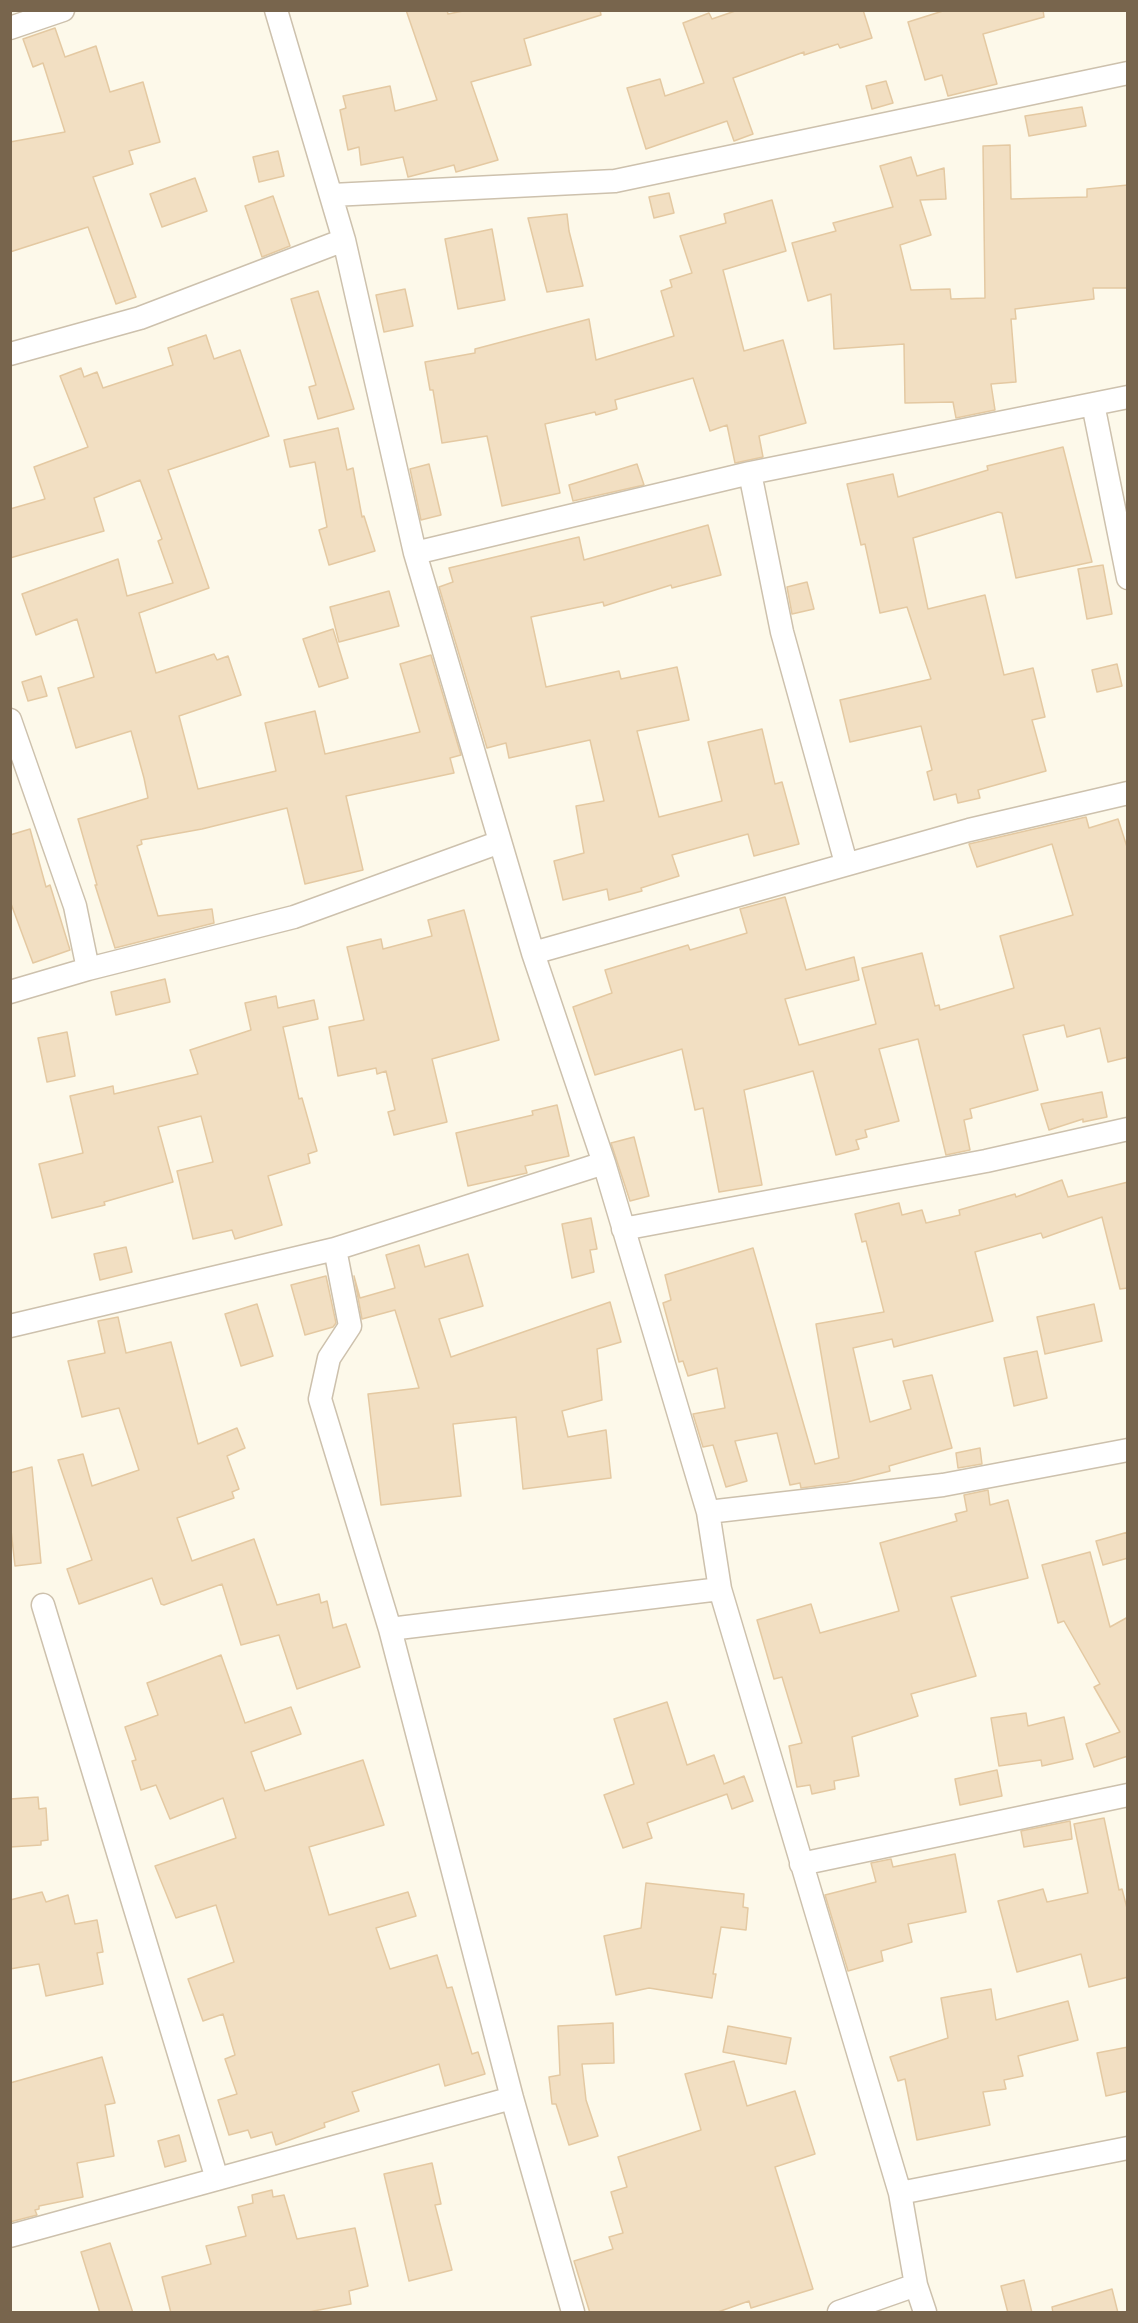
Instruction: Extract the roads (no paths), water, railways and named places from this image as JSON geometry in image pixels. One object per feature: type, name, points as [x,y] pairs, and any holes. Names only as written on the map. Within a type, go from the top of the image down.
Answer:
[{"type":"street","points":[[10,28],[63,10]]},
{"type":"street","points":[[276,10],[344,240],[415,553],[533,953],[604,1163],[708,1512],[720,1589],[900,2193],[916,2285],[925,2313]]},
{"type":"street","points":[[332,195],[615,181],[975,103],[1128,73]]},
{"type":"street","points":[[10,354],[140,318],[344,240]]},
{"type":"street","points":[[415,553],[750,473],[1128,397]]},
{"type":"street","points":[[1093,404],[1128,578]]},
{"type":"street","points":[[750,473],[782,632],[846,863]]},
{"type":"street","points":[[10,720],[75,906],[88,969]]},
{"type":"street","points":[[533,953],[846,863],[969,830],[1128,793]]},
{"type":"street","points":[[10,992],[88,969],[294,917],[500,843]]},
{"type":"street","points":[[623,1229],[986,1161],[1128,1129]]},
{"type":"street","points":[[10,1326],[335,1249],[604,1163]]},
{"type":"street","points":[[335,1249],[350,1326],[328,1358],[320,1399],[390,1629],[512,2098],[573,2313]]},
{"type":"street","points":[[708,1512],[943,1485],[1128,1450]]},
{"type":"street","points":[[390,1629],[720,1589]]},
{"type":"street","points":[[43,1605],[217,2179]]},
{"type":"street","points":[[801,1864],[1128,1795]]},
{"type":"street","points":[[10,2236],[512,2098]]},
{"type":"street","points":[[900,2193],[1128,2148]]},
{"type":"street","points":[[839,2313],[916,2285]]}]
